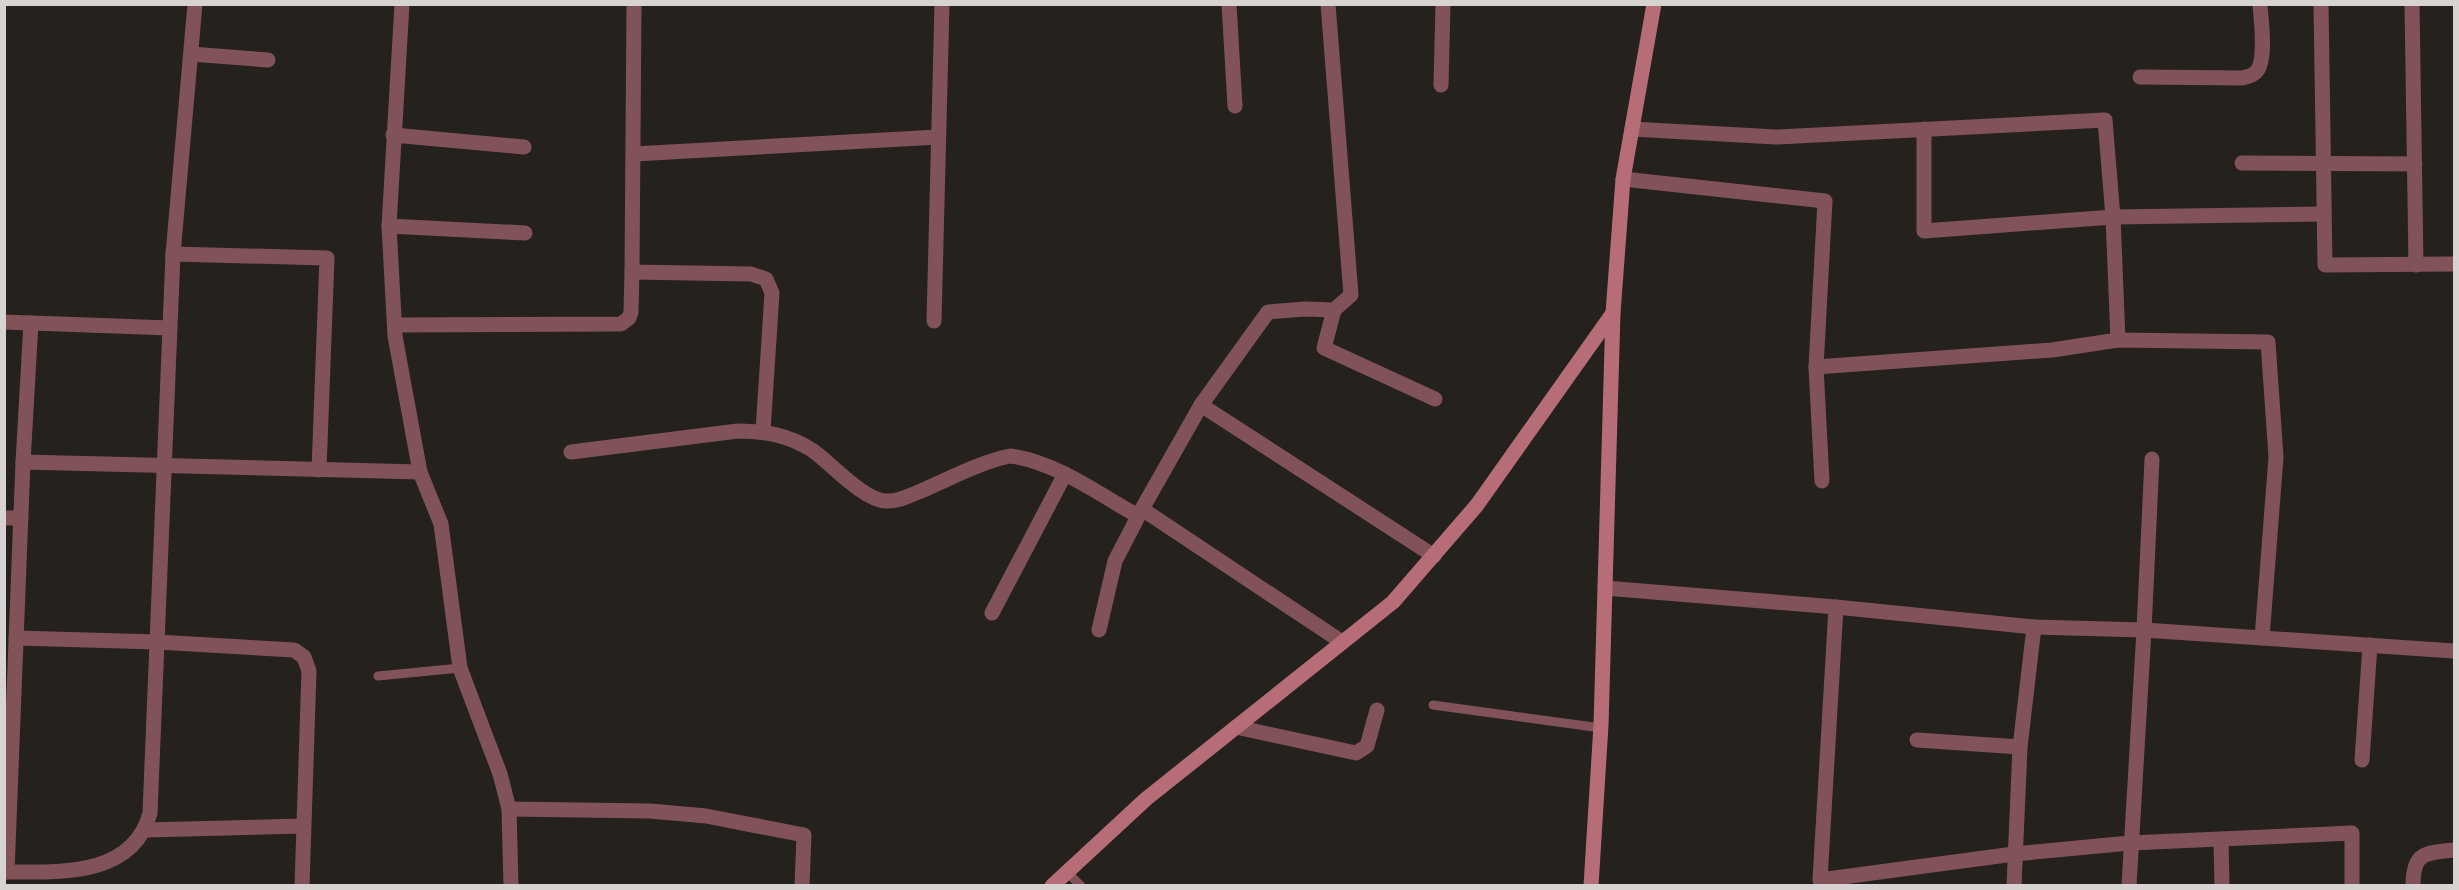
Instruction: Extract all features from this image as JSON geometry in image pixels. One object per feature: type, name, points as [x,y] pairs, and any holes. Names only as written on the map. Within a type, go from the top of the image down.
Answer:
[{"type":"street","points":[[31,323],[6,872],[68,872],[101,864],[127,850],[146,830],[150,813],[173,254],[195,4]]},
{"type":"street","points":[[402,4],[389,226],[394,336],[420,472],[441,524],[460,668],[500,774],[509,809],[511,885]]},
{"type":"street","points":[[395,325],[621,324],[629,318],[631,312],[634,154],[634,4]]},
{"type":"street","points":[[934,321],[942,4]]},
{"type":"street","points":[[1229,4],[1235,106]]},
{"type":"street","points":[[1328,4],[1351,295],[1334,310],[1324,348],[1436,399]]},
{"type":"street","points":[[1441,85],[1443,4]]},
{"type":"street","points":[[1591,885],[1601,728],[1613,314],[1623,179],[1654,4]]},
{"type":"street","points":[[2140,77],[2242,78],[2252,75],[2260,64],[2262,54],[2260,4]]},
{"type":"street","points":[[2321,4],[2325,265],[2454,264]]},
{"type":"street","points":[[2412,4],[2416,265]]},
{"type":"street","points":[[191,54],[268,60]]},
{"type":"street","points":[[1632,129],[1776,137],[2105,120],[2114,217],[2118,340]]},
{"type":"street","points":[[1924,129],[1924,231],[2114,217],[2324,214]]},
{"type":"street","points":[[393,135],[524,147]]},
{"type":"street","points":[[634,154],[938,137]]},
{"type":"street","points":[[2242,163],[2415,164]]},
{"type":"street","points":[[1623,179],[1825,201],[1816,367],[1822,481]]},
{"type":"street","points":[[389,226],[525,233]]},
{"type":"street","points":[[173,254],[327,258],[319,470]]},
{"type":"street","points":[[632,272],[752,274],[766,279],[772,293],[763,431]]},
{"type":"street","points":[[1099,630],[1115,561],[1140,513],[1201,405],[1268,312],[1305,309],[1334,310]]},
{"type":"street","points":[[1052,885],[1146,799],[1393,602],[1477,505],[1613,314]]},
{"type":"street","points":[[4,322],[170,328]]},
{"type":"street","points":[[1816,367],[2052,350],[2118,340],[2268,342],[2276,457],[2262,638]]},
{"type":"street","points":[[1201,405],[1434,556]]},
{"type":"street","points":[[572,452],[738,431],[763,431],[784,436],[811,450],[864,492],[876,499],[886,501],[912,495],[1010,456],[1020,457],[1065,474],[1140,513],[1342,642]]},
{"type":"street","points":[[2129,885],[2145,630],[2152,459]]},
{"type":"street","points":[[23,462],[420,472]]},
{"type":"street","points":[[992,613],[1065,474]]},
{"type":"street","points":[[4,518],[21,518]]},
{"type":"street","points":[[1605,588],[1836,607],[2034,627],[2145,630],[2454,651]]},
{"type":"street","points":[[1836,607],[1820,880],[2014,854],[2130,843],[2352,833],[2352,885]]},
{"type":"street","points":[[2014,885],[2020,747],[2034,627]]},
{"type":"street","points":[[16,638],[157,642],[294,650],[304,657],[309,671],[302,885]]},
{"type":"street","points":[[2362,760],[2370,645]]},
{"type":"street","points":[[1236,727],[1356,753],[1367,746],[1377,710]]},
{"type":"street","points":[[1917,740],[2020,747]]},
{"type":"street","points":[[509,809],[650,811],[706,816],[804,835],[802,885]]},
{"type":"street","points":[[146,830],[303,826]]},
{"type":"street","points":[[2222,839],[2222,885]]},
{"type":"street","points":[[2413,885],[2415,864],[2418,858],[2431,853],[2454,850]]},
{"type":"lane","points":[[378,676],[460,668]]},
{"type":"lane","points":[[1433,705],[1601,728]]},
{"type":"lane","points":[[1067,872],[1081,885]]}]
